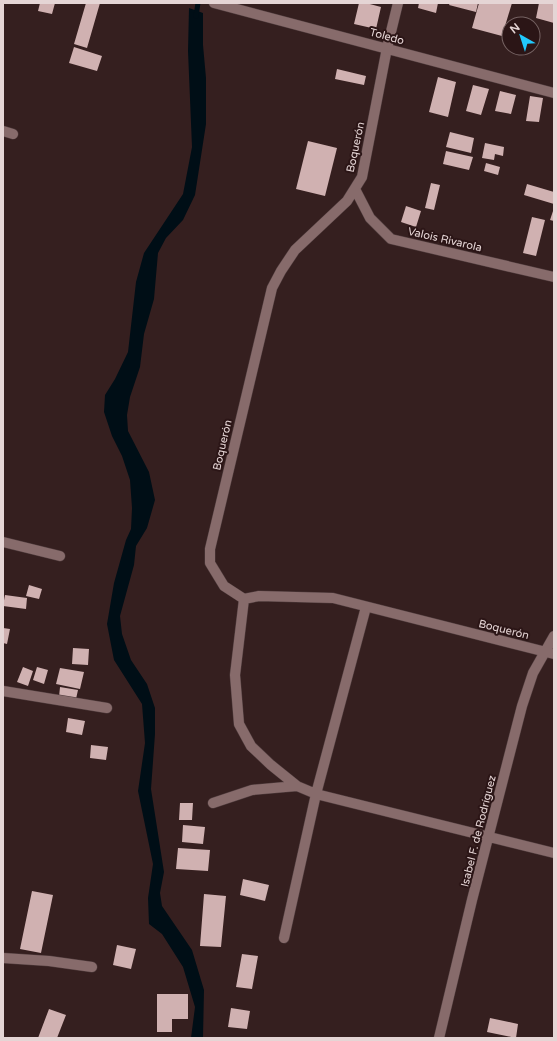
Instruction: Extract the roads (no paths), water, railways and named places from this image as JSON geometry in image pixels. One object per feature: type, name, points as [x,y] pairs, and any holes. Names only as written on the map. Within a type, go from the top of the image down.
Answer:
[{"type":"street","name":"Toledo","points":[[214,3],[554,93]]},
{"type":"street","name":"Boquerón","points":[[398,3],[387,48],[362,177],[347,201],[295,250],[272,288],[210,549],[210,563],[224,586],[244,599],[259,596],[333,598],[550,653]]},
{"type":"street","name":"Valois Rivarola","points":[[355,188],[370,218],[391,239],[554,277]]},
{"type":"street","points":[[3,542],[60,556]]},
{"type":"street","points":[[244,599],[236,675],[238,724],[251,746],[297,786],[316,794],[554,853]]},
{"type":"street","points":[[284,938],[316,794],[366,607]]},
{"type":"street","name":"Isabel F. de Rodríguez","points":[[439,1038],[522,706],[533,673],[550,653],[554,636]]},
{"type":"street","points":[[3,691],[107,708]]},
{"type":"street","points":[[214,803],[252,790],[297,786]]},
{"type":"street","points":[[3,958],[49,961],[92,967]]},
{"type":"waterway","points":[[196,16],[198,3]]}]
